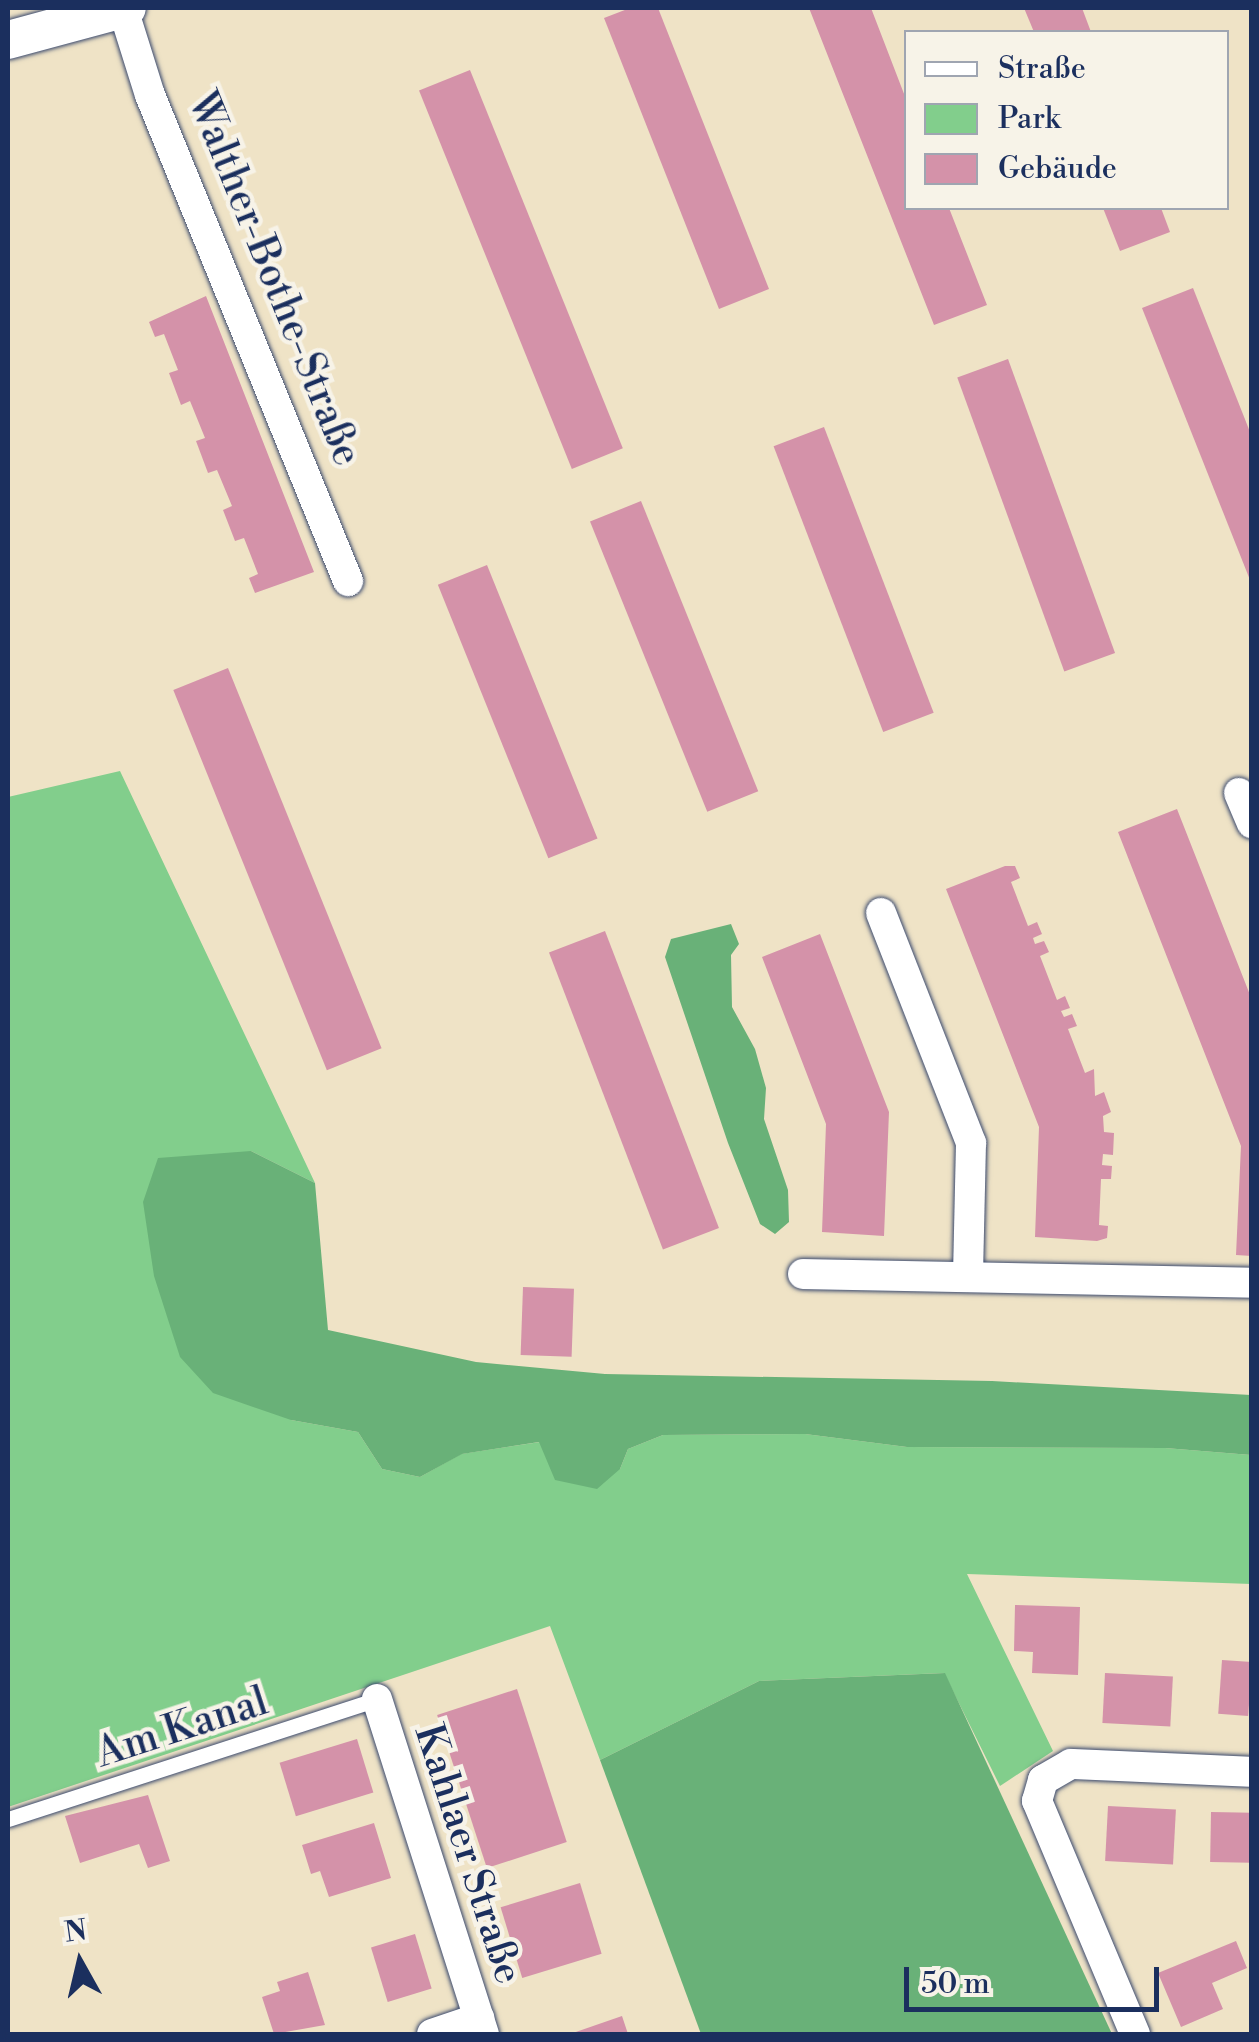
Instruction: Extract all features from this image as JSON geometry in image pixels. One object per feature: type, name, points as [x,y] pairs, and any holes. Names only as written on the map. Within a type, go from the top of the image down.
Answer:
[{"type":"street","name":"Walther-Bothe-Straße","points":[[8,40],[125,8],[150,95],[348,582]]},
{"type":"street","points":[[1239,792],[1252,824]]},
{"type":"street","points":[[882,912],[971,1143],[968,1277]]},
{"type":"street","points":[[803,1274],[1252,1283]]},
{"type":"street","name":"Kahlaer Straße","points":[[376,1699],[481,2026]]},
{"type":"street","points":[[1135,2034],[1037,1801],[1044,1780],[1072,1764],[1252,1772]]},
{"type":"street","points":[[432,2034],[481,2026]]},
{"type":"lane","name":"Am Kanal","points":[[8,1819],[376,1699]]},
{"type":"green space","points":[[120,771],[315,1183],[251,1151],[291,1420],[358,1432],[382,1469],[420,1477],[461,1454],[540,1442],[620,1469],[628,1449],[663,1435],[805,1434],[907,1447],[1165,1448],[1251,1455],[1251,1584],[967,1574],[1053,1751],[1000,1786],[944,1673],[759,1681],[600,1760],[550,1626],[8,1807],[8,797]]},
{"type":"green space","points":[[731,924],[739,944],[731,955],[732,1007],[755,1049],[766,1088],[764,1119],[788,1190],[789,1222],[775,1234],[760,1224],[665,957],[671,939]]},
{"type":"green space","points":[[251,1151],[315,1183],[328,1330],[476,1362],[605,1374],[992,1381],[1251,1395],[1251,1455],[1165,1448],[907,1447],[805,1434],[663,1435],[628,1449],[620,1469],[597,1489],[555,1480],[539,1442],[462,1454],[420,1477],[382,1469],[358,1432],[291,1420],[213,1393],[180,1357],[154,1276],[143,1202],[158,1158]]},
{"type":"green space","points":[[945,1673],[1112,2034],[701,2034],[600,1760],[759,1681]]},
{"type":"building","points":[[630,8],[658,8],[769,289],[719,309],[604,18]]},
{"type":"building","points":[[809,8],[871,8],[904,94],[904,210],[950,210],[987,305],[934,325]]},
{"type":"building","points":[[1024,8],[1082,8],[1090,30],[1033,30]]},
{"type":"building","points":[[470,70],[623,448],[572,469],[419,91]]},
{"type":"building","points":[[1104,210],[1162,210],[1170,232],[1120,251]]},
{"type":"building","points":[[1193,288],[1252,437],[1252,585],[1142,308]]},
{"type":"building","points":[[206,296],[314,572],[255,593],[249,578],[258,574],[244,538],[235,541],[223,510],[232,506],[217,470],[208,473],[196,441],[205,438],[190,401],[181,405],[169,373],[178,370],[164,334],[155,337],[149,322]]},
{"type":"building","points":[[1008,359],[1115,653],[1064,672],[957,377]]},
{"type":"building","points":[[824,427],[934,713],[883,732],[774,446]]},
{"type":"building","points":[[641,501],[758,791],[707,812],[590,522]]},
{"type":"building","points":[[487,565],[598,839],[548,858],[438,585]]},
{"type":"building","points":[[228,668],[382,1048],[327,1070],[173,690]]},
{"type":"building","points":[[1177,809],[1252,1000],[1252,1256],[1236,1255],[1241,1146],[1118,832]]},
{"type":"building","points":[[1005,866],[1015,866],[1020,878],[1011,882],[1028,926],[1037,922],[1042,934],[1033,938],[1035,944],[1044,941],[1049,952],[1040,956],[1057,1000],[1065,996],[1070,1008],[1061,1011],[1064,1017],[1072,1014],[1077,1026],[1068,1029],[1085,1073],[1094,1069],[1095,1096],[1104,1092],[1111,1112],[1103,1116],[1104,1132],[1114,1133],[1113,1155],[1103,1154],[1102,1165],[1112,1166],[1111,1179],[1101,1179],[1099,1225],[1108,1226],[1107,1238],[1097,1241],[1035,1237],[1039,1127],[946,889]]},
{"type":"building","points":[[605,931],[719,1228],[663,1249],[549,953]]},
{"type":"building","points":[[820,934],[889,1112],[884,1236],[822,1232],[826,1124],[762,957]]},
{"type":"building","points":[[523,1287],[574,1289],[572,1357],[521,1355]]},
{"type":"building","points":[[1015,1605],[1080,1607],[1078,1675],[1032,1673],[1033,1652],[1014,1651]]},
{"type":"building","points":[[1222,1660],[1252,1662],[1248,1716],[1218,1714]]},
{"type":"building","points":[[1105,1673],[1173,1677],[1170,1726],[1102,1723]]},
{"type":"building","points":[[517,1689],[567,1842],[487,1868],[437,1715]]},
{"type":"building","points":[[357,1739],[373,1793],[296,1816],[280,1763]]},
{"type":"building","points":[[148,1795],[170,1861],[148,1868],[139,1844],[80,1863],[65,1816]]},
{"type":"building","points":[[1108,1806],[1176,1810],[1173,1864],[1105,1861]]},
{"type":"building","points":[[1211,1812],[1252,1813],[1251,1863],[1210,1862]]},
{"type":"building","points":[[374,1823],[391,1878],[329,1897],[320,1871],[311,1874],[302,1845]]},
{"type":"building","points":[[580,1883],[602,1954],[522,1978],[501,1907]]},
{"type":"building","points":[[415,1934],[432,1989],[388,2002],[371,1947]]},
{"type":"building","points":[[1236,1941],[1247,1968],[1212,1983],[1223,2009],[1181,2027],[1158,1973]]},
{"type":"building","points":[[308,1972],[325,2025],[274,2034],[262,1997],[280,1991],[277,1982]]},
{"type":"building","points":[[622,2016],[628,2034],[570,2034]]}]
